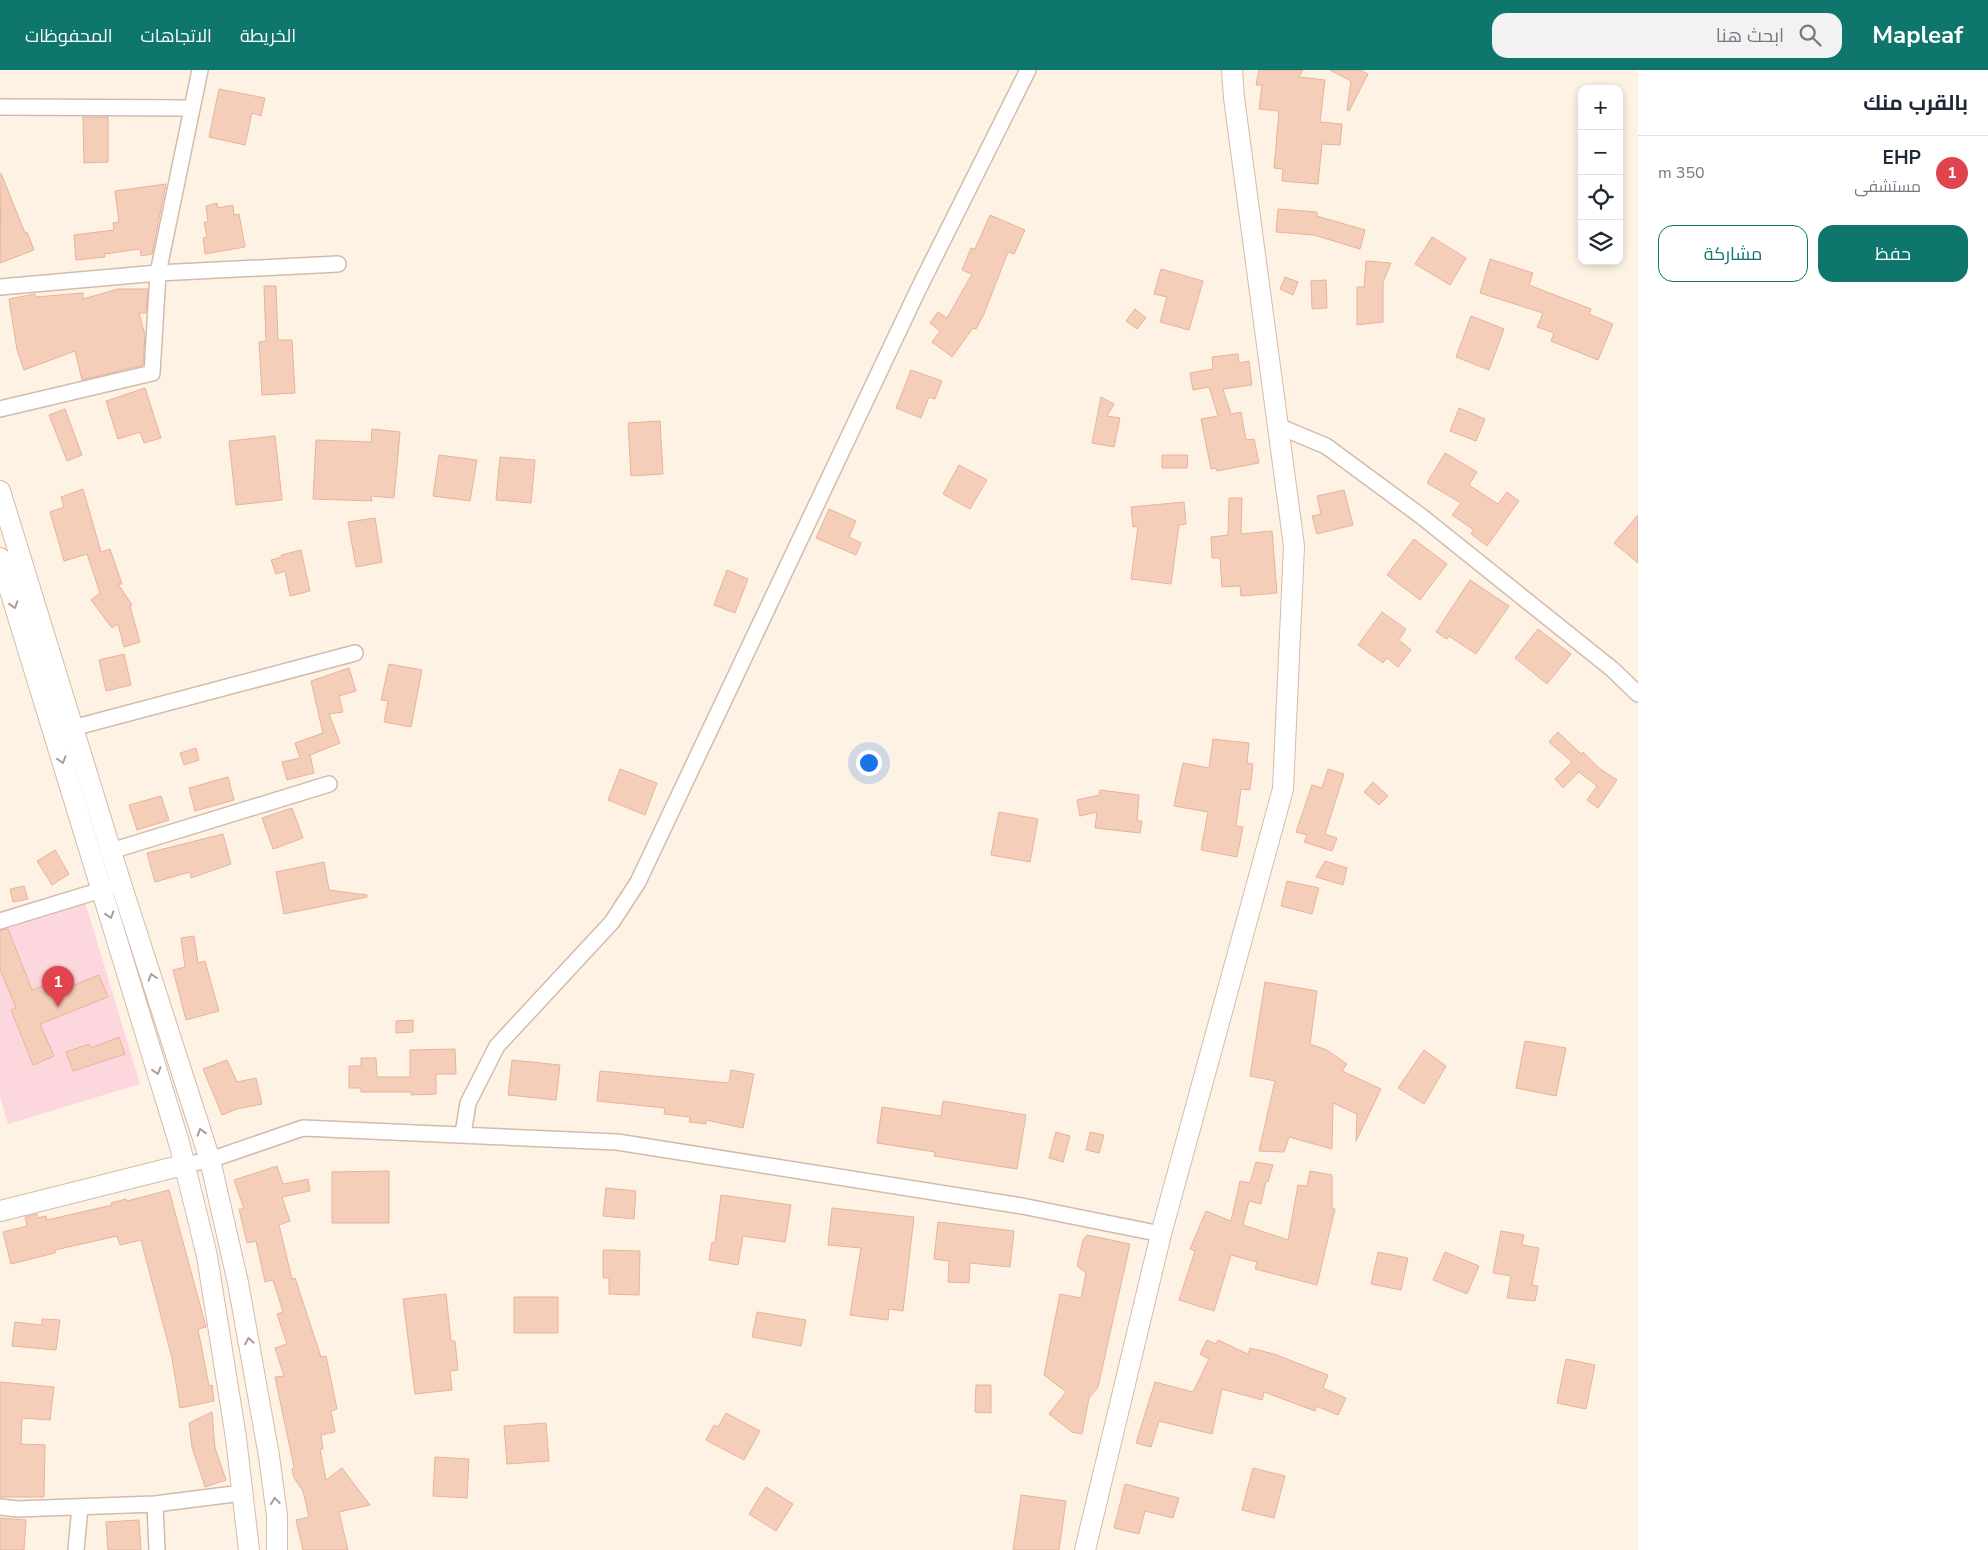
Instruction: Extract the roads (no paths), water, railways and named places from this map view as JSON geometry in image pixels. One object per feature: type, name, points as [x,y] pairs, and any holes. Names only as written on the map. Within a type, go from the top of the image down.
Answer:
[{"type":"main road","points":[[1085,1550],[1160,1234],[1283,788],[1294,546],[1259,296],[1232,70]]},
{"type":"main road","points":[[0,491],[121,884],[210,1160],[238,1283],[270,1456],[277,1516],[277,1550]]},
{"type":"main road","points":[[0,558],[180,1146],[183,1165],[207,1256],[236,1438],[249,1550]]},
{"type":"main road","points":[[0,1211],[183,1165]]},
{"type":"street","points":[[0,409],[152,373],[158,273],[200,70]]},
{"type":"street","points":[[463,1134],[468,1103],[497,1046],[612,922],[638,882],[918,290],[1028,70]]},
{"type":"street","points":[[0,107],[192,108]]},
{"type":"street","points":[[0,287],[158,273],[338,264]]},
{"type":"street","points":[[1278,426],[1326,446],[1421,516],[1612,669],[1638,694]]},
{"type":"street","points":[[54,733],[356,653]]},
{"type":"street","points":[[111,851],[330,784]]},
{"type":"street","points":[[0,920],[121,884]]},
{"type":"street","points":[[183,1165],[210,1160],[302,1128],[617,1142],[1022,1206],[1160,1234]]},
{"type":"street","points":[[0,1507],[80,1507],[155,1504],[242,1492]]},
{"type":"street","points":[[155,1504],[157,1550]]},
{"type":"street","points":[[76,1550],[80,1507]]},
{"type":"place","name":"EHP","points":[[58,1007]]}]
